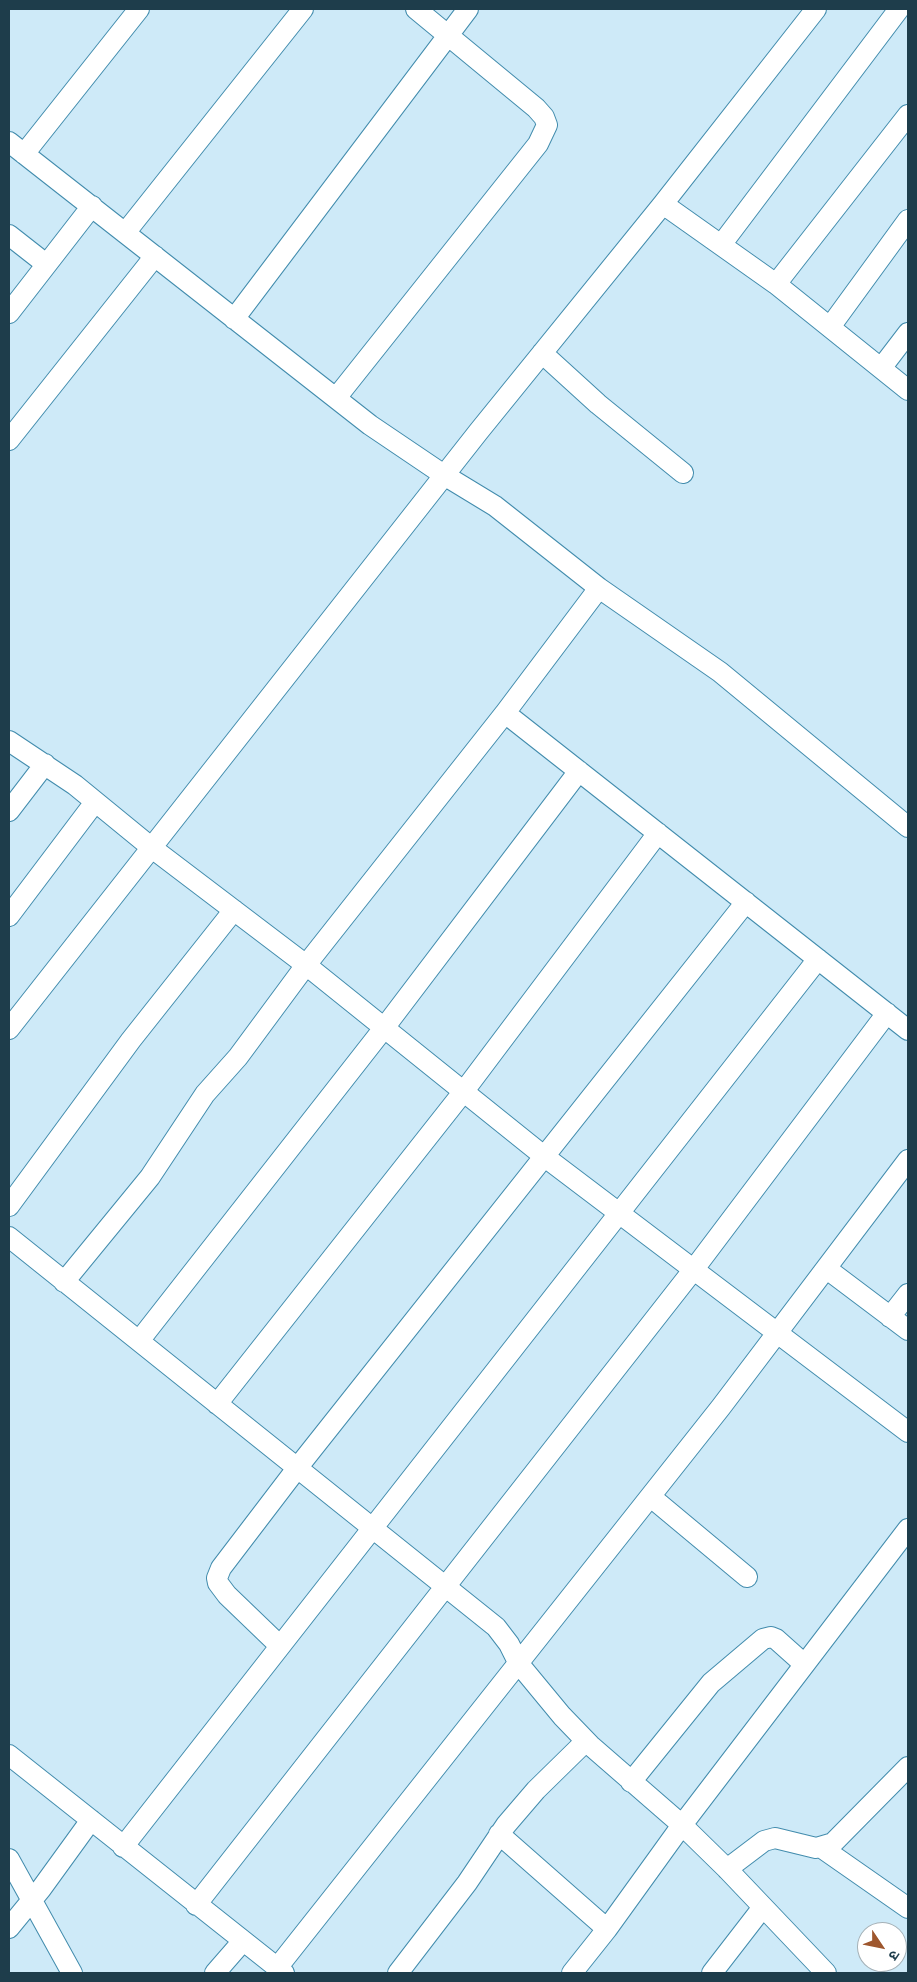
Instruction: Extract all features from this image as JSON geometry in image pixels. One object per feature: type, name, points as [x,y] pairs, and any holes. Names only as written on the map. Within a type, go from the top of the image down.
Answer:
[{"type":"street","points":[[139,9],[16,148],[370,425],[494,506],[599,588],[720,672],[908,827]]},
{"type":"street","points":[[125,233],[303,9]]},
{"type":"street","points":[[336,398],[545,134],[547,125],[544,117],[536,108],[416,9]]},
{"type":"street","points":[[234,319],[468,9]]},
{"type":"street","points":[[9,1029],[444,475],[663,204],[816,9]]},
{"type":"street","points":[[721,245],[899,9]]},
{"type":"street","points":[[776,284],[908,115]]},
{"type":"street","points":[[663,204],[776,284],[882,367],[908,390]]},
{"type":"street","points":[[9,313],[92,206]]},
{"type":"street","points":[[830,327],[908,220]]},
{"type":"street","points":[[9,235],[46,264]]},
{"type":"street","points":[[9,440],[155,256]]},
{"type":"street","points":[[882,367],[908,333]]},
{"type":"street","points":[[542,353],[598,404],[683,473]]},
{"type":"street","points":[[64,1282],[150,1177],[200,1101],[238,1057],[306,965],[505,713],[599,588]]},
{"type":"street","points":[[505,713],[908,1030]]},
{"type":"street","points":[[9,741],[45,764],[96,802],[152,848],[306,965],[545,1157],[621,1212],[908,1432]]},
{"type":"street","points":[[9,811],[45,764]]},
{"type":"street","points":[[139,1341],[384,1028],[579,771]]},
{"type":"street","points":[[9,916],[96,802]]},
{"type":"street","points":[[217,1404],[464,1091],[658,833]]},
{"type":"street","points":[[280,1646],[227,1596],[217,1578],[221,1568],[746,902]]},
{"type":"street","points":[[9,1206],[131,1040],[234,910]]},
{"type":"street","points":[[123,1847],[818,958]]},
{"type":"street","points":[[196,1905],[448,1586],[694,1269],[887,1013]]},
{"type":"street","points":[[9,1756],[281,1971],[778,1334],[908,1160]]},
{"type":"street","points":[[9,1237],[448,1586],[496,1627],[509,1644],[519,1664],[591,1746],[682,1825],[727,1868],[820,1971]]},
{"type":"street","points":[[827,1269],[908,1330]]},
{"type":"street","points":[[890,1317],[908,1294]]},
{"type":"street","points":[[651,1496],[747,1577]]},
{"type":"street","points":[[572,1973],[607,1929],[682,1825],[908,1529]]},
{"type":"street","points":[[631,1782],[710,1683],[762,1639],[771,1637],[776,1639],[804,1664]]},
{"type":"street","points":[[398,1973],[467,1883],[499,1834],[536,1790],[591,1746]]},
{"type":"street","points":[[727,1868],[753,1847],[775,1838],[807,1848],[822,1848],[833,1843],[908,1768]]},
{"type":"street","points":[[9,1928],[91,1820]]},
{"type":"street","points":[[499,1834],[607,1929]]},
{"type":"street","points":[[822,1848],[908,1908]]},
{"type":"street","points":[[9,1859],[72,1973]]},
{"type":"street","points":[[712,1973],[763,1907]]},
{"type":"street","points":[[216,1973],[242,1942]]}]
